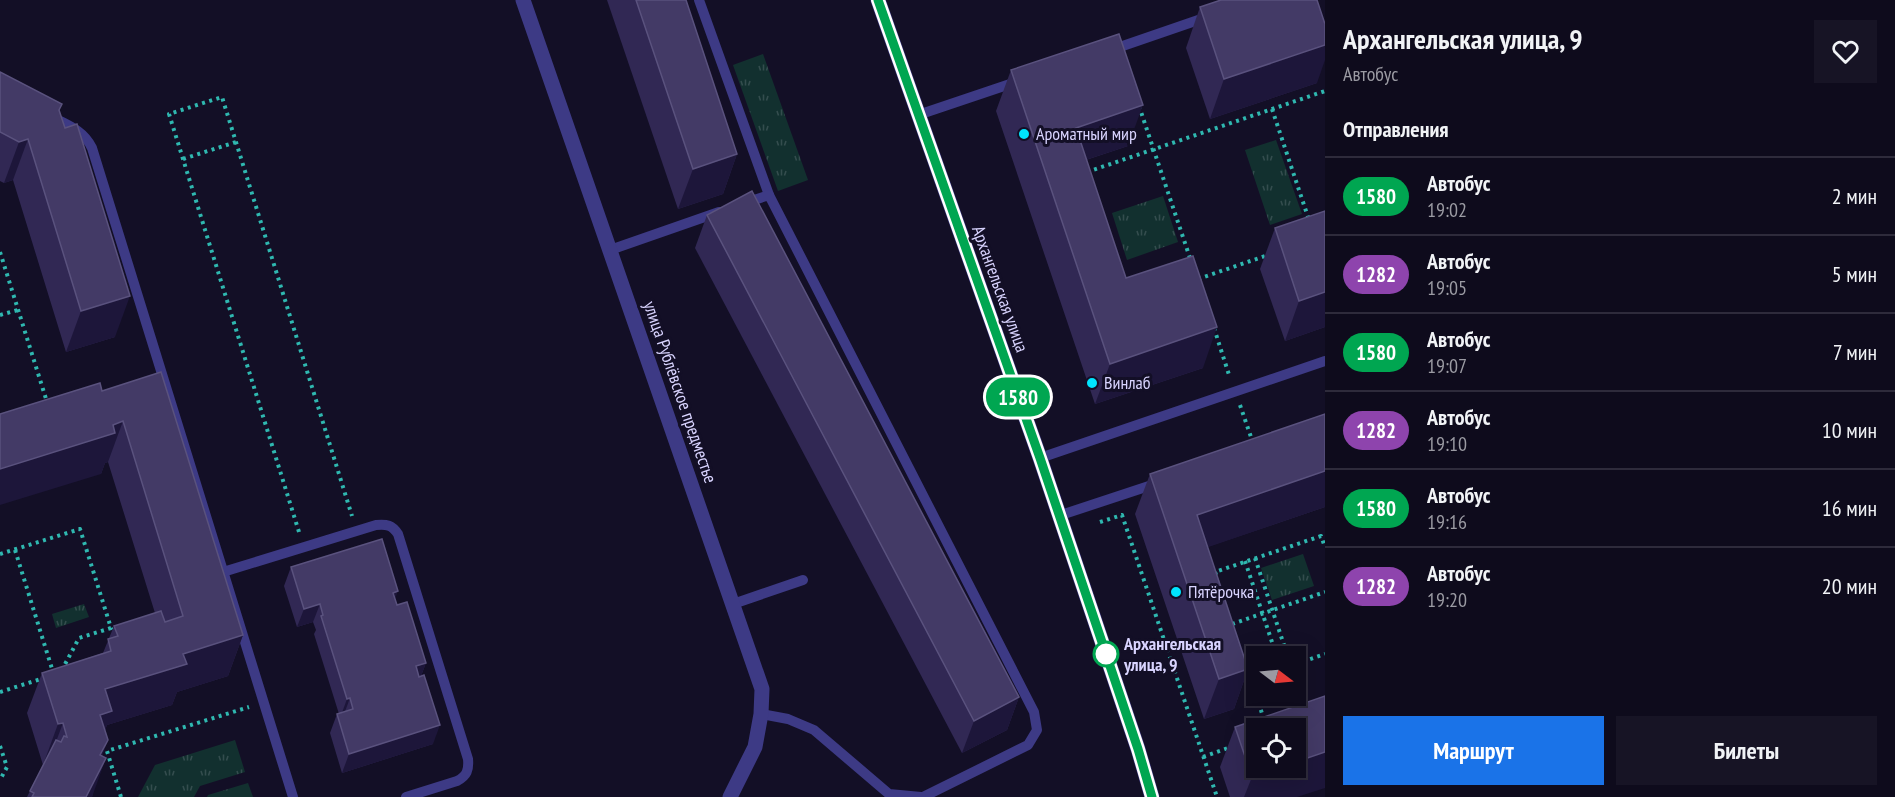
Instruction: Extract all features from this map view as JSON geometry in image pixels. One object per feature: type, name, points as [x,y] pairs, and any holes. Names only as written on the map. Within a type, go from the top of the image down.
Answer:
[{"type":"street","name":"улица Рублёвское предместье","points":[[523,0],[762,689],[761,714],[755,747],[730,797]]},
{"type":"street","name":"Архангельская улица","points":[[878,0],[1040,458],[1152,797]]},
{"type":"lane","points":[[699,0],[769,195],[1034,712],[1037,730],[1028,745],[922,797],[889,794],[814,730],[788,719],[761,714]]},
{"type":"lane","points":[[1097,55],[1215,15]]},
{"type":"lane","points":[[918,115],[1032,77]]},
{"type":"lane","points":[[39,110],[78,130],[87,137],[92,148],[293,797]]},
{"type":"lane","points":[[610,250],[769,195]]},
{"type":"lane","points":[[1040,458],[1325,361]]},
{"type":"lane","points":[[150,377],[162,373]]},
{"type":"lane","points":[[1058,516],[1169,479]]},
{"type":"lane","points":[[223,572],[357,530],[386,524],[394,527],[468,759],[469,769],[464,777],[406,797]]},
{"type":"lane","points":[[733,604],[803,580]]},
{"type":"path","points":[[1083,174],[1325,91]]},
{"type":"path","points":[[304,547],[169,114],[222,98],[357,530]]},
{"type":"path","points":[[1138,104],[1194,268]]},
{"type":"path","points":[[1272,110],[1312,228]]},
{"type":"path","points":[[183,159],[236,142]]},
{"type":"path","points":[[0,252],[49,409]]},
{"type":"path","points":[[1201,290],[1197,279],[1273,253]]},
{"type":"path","points":[[0,315],[18,310]]},
{"type":"path","points":[[1212,322],[1223,355]]},
{"type":"path","points":[[1100,522],[1122,515],[1217,797]]},
{"type":"path","points":[[0,554],[80,529],[111,628],[79,638],[61,672],[0,692]]},
{"type":"path","points":[[1218,582],[1215,572],[1321,536],[1325,547]]},
{"type":"path","points":[[15,550],[54,674]]},
{"type":"path","points":[[1255,558],[1284,646]]},
{"type":"path","points":[[1245,561],[1273,646]]},
{"type":"path","points":[[1232,624],[1325,592]]},
{"type":"path","points":[[1229,613],[1236,635]]},
{"type":"path","points":[[1306,661],[1325,654]]},
{"type":"path","points":[[1243,657],[1246,665]]},
{"type":"path","points":[[121,797],[107,751],[264,702]]},
{"type":"path","points":[[1294,706],[1297,715]]},
{"type":"path","points":[[1304,706],[1306,711]]},
{"type":"path","points":[[0,746],[7,767],[0,780]]},
{"type":"path","points":[[1203,757],[1237,746]]},
{"type":"green space","points":[[763,54],[808,180],[778,191],[733,65]]},
{"type":"green space","points":[[1276,140],[1302,214],[1270,225],[1245,150]]},
{"type":"green space","points":[[1163,196],[1178,242],[1127,260],[1112,213]]},
{"type":"green space","points":[[1303,554],[1314,586],[1272,600],[1261,568]]},
{"type":"green space","points":[[84,604],[89,617],[56,628],[52,614]]},
{"type":"green space","points":[[235,740],[245,772],[200,786],[194,797],[138,797],[155,765]]},
{"type":"green space","points":[[248,783],[253,797],[207,797],[208,795]]},
{"type":"building","points":[[636,0],[686,0],[737,154],[693,169]]},
{"type":"building","points":[[1221,0],[1317,0],[1325,24],[1325,45],[1224,79],[1200,7]]},
{"type":"building","points":[[1119,34],[1143,105],[1076,128],[1126,278],[1193,256],[1217,327],[1110,364],[1011,70]]},
{"type":"building","points":[[0,72],[62,104],[59,110],[65,128],[77,124],[130,296],[81,311],[28,139],[19,142],[0,132]]},
{"type":"building","points":[[752,191],[1019,697],[974,721],[707,215]]},
{"type":"building","points":[[1325,211],[1325,292],[1299,301],[1275,228]]},
{"type":"building","points":[[161,372],[243,635],[183,654],[187,664],[105,689],[112,711],[100,715],[108,740],[100,755],[106,758],[86,797],[32,797],[34,793],[30,791],[56,740],[61,742],[64,736],[67,737],[63,723],[58,724],[42,673],[111,651],[108,639],[118,636],[114,626],[161,611],[165,622],[183,616],[123,421],[113,425],[115,433],[0,469],[0,414],[100,383],[102,391]]},
{"type":"building","points":[[1325,414],[1325,471],[1197,515],[1246,663],[1246,670],[1219,679],[1150,474]]},
{"type":"building","points":[[382,539],[398,591],[393,593],[397,605],[407,602],[426,663],[416,666],[419,677],[424,675],[440,725],[349,754],[337,714],[353,709],[350,698],[347,699],[321,616],[323,615],[320,604],[304,609],[291,567]]},
{"type":"building","points":[[1325,696],[1325,752],[1306,759],[1306,718],[1261,718],[1296,706],[1306,706],[1306,703]]},
{"type":"building","points":[[1246,723],[1246,759],[1235,727]]},
{"type":"bus line","name":"1580","points":[[878,0],[1040,458],[1152,797]]},
{"type":"place","name":"Ароматный мир","points":[[1024,134]]},
{"type":"place","name":"Винлаб","points":[[1092,383]]},
{"type":"place","name":"Пятёрочка","points":[[1176,592]]},
{"type":"place","name":"Архангельская улица, 9","points":[[1106,654]]}]
